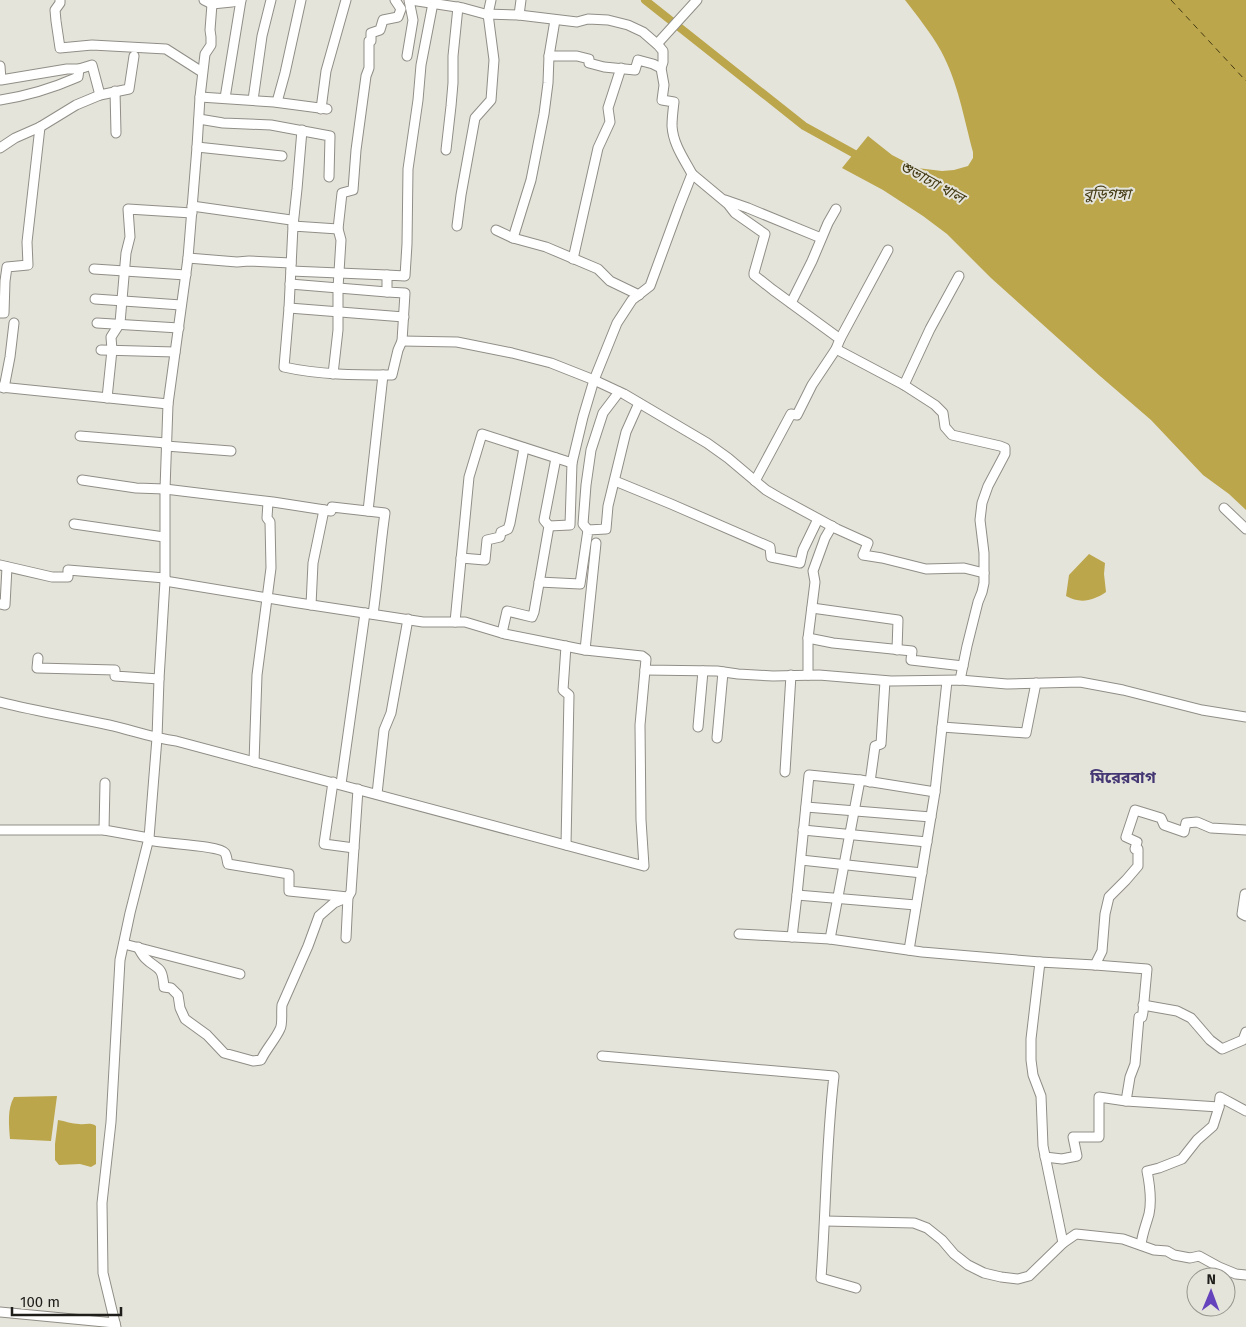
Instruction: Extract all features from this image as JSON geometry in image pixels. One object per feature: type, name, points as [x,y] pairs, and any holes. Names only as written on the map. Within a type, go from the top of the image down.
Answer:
[{"type":"street","points":[[60,0],[56,10],[56,21],[60,48],[92,45],[166,50],[202,72]]},
{"type":"street","points":[[253,100],[262,36],[270,0]]},
{"type":"street","points":[[277,102],[301,0]]},
{"type":"street","points":[[200,97],[277,102],[324,109],[326,71],[346,0]]},
{"type":"street","points":[[333,374],[338,330],[338,273],[341,240],[338,228],[342,193],[353,190],[356,150],[366,76],[369,68],[371,33],[380,30],[383,20],[398,17],[401,9],[395,0]]},
{"type":"street","points":[[407,56],[413,20],[410,0],[458,7],[488,14],[519,14],[577,22],[588,19],[608,20],[628,25],[660,40],[663,51],[663,62],[660,68],[664,85],[662,100],[674,102],[672,128],[679,150],[692,174],[722,199],[735,213],[764,234],[754,276],[840,339]]},
{"type":"street","points":[[457,226],[475,118],[491,100],[494,60],[488,14],[491,0]]},
{"type":"street","points":[[519,14],[521,0]]},
{"type":"street","points":[[660,40],[697,0]]},
{"type":"street","points":[[0,1312],[116,1325],[104,1273],[102,1203],[111,1122],[120,960],[148,839],[157,738],[158,679],[165,579],[164,489],[168,404],[188,258],[198,148],[202,72],[205,54],[211,45],[208,2],[237,1],[225,98]]},
{"type":"street","points":[[188,258],[237,262],[249,261],[338,273],[405,276],[408,169],[421,65],[433,4]]},
{"type":"street","points":[[446,150],[458,7]]},
{"type":"street","points":[[514,238],[531,180],[544,114],[549,56],[555,20]]},
{"type":"street","points":[[0,148],[14,138],[40,127],[76,104],[100,95],[129,89],[134,56]]},
{"type":"street","points":[[549,56],[577,56],[589,59],[590,63],[604,67],[635,70],[638,60],[660,68]]},
{"type":"street","points":[[0,66],[1,80],[67,69],[79,69],[92,65],[100,95]]},
{"type":"street","points":[[573,259],[598,148],[610,122],[608,108],[621,68]]},
{"type":"street","points":[[0,100],[22,97],[68,81],[78,77],[79,69]]},
{"type":"street","points":[[115,91],[116,133]]},
{"type":"street","points":[[199,119],[223,123],[272,125],[330,136],[328,177]]},
{"type":"street","points":[[0,313],[4,313],[7,267],[28,265],[27,242],[40,127]]},
{"type":"street","points":[[290,284],[405,292],[402,341],[392,376],[303,372],[284,367],[289,308],[292,223],[302,130]]},
{"type":"street","points":[[198,148],[282,156]]},
{"type":"street","points":[[548,526],[570,525],[572,463],[594,380],[617,323],[632,300],[650,286],[692,174]]},
{"type":"street","points":[[722,199],[821,238]]},
{"type":"street","points":[[107,398],[112,350],[111,337],[120,324],[126,253],[130,237],[128,209],[192,210],[338,228]]},
{"type":"street","points":[[791,303],[836,209]]},
{"type":"street","points":[[496,230],[514,238],[546,247],[598,269],[610,281],[638,295]]},
{"type":"street","points":[[756,481],[791,414],[797,415],[812,385],[836,349],[888,250]]},
{"type":"street","points":[[94,269],[186,275]]},
{"type":"street","points":[[387,275],[387,292]]},
{"type":"street","points":[[904,385],[930,329],[959,276]]},
{"type":"street","points":[[95,298],[182,305]]},
{"type":"street","points":[[289,308],[404,317]]},
{"type":"street","points":[[14,323],[10,357],[2,387],[168,404]]},
{"type":"street","points":[[97,323],[178,328]]},
{"type":"street","points":[[402,341],[457,342],[512,353],[551,363],[594,380],[639,403],[718,450],[778,497],[868,543],[863,555],[926,569],[964,568],[984,573]]},
{"type":"street","points":[[836,349],[904,385],[935,405],[943,413],[945,427],[952,435],[1005,448],[1006,454],[988,486],[982,503],[980,520],[984,553],[982,592],[960,680]]},
{"type":"street","points":[[101,350],[175,352]]},
{"type":"street","points":[[368,511],[383,375]]},
{"type":"street","points":[[539,582],[580,584],[588,530],[583,524],[591,450],[603,413],[619,392]]},
{"type":"street","points":[[588,530],[606,529],[608,506],[626,432],[639,403]]},
{"type":"street","points":[[454,622],[470,477],[482,434],[572,463]]},
{"type":"street","points":[[80,436],[231,451]]},
{"type":"street","points":[[461,558],[485,560],[487,540],[500,536],[501,532],[508,529],[524,448]]},
{"type":"street","points":[[502,633],[507,611],[532,617],[548,526],[544,520],[556,458]]},
{"type":"street","points":[[82,480],[331,511],[332,507],[385,513],[380,542],[377,584],[369,613],[324,844],[354,848]]},
{"type":"street","points":[[615,481],[770,547],[771,556],[800,563],[803,550],[818,518]]},
{"type":"street","points":[[254,762],[257,675],[271,568],[270,522],[267,518],[268,502]]},
{"type":"street","points":[[1224,508],[1246,529]]},
{"type":"street","points":[[311,605],[313,563],[324,510]]},
{"type":"street","points":[[74,524],[164,537]]},
{"type":"street","points":[[808,675],[808,638],[815,582],[813,571],[825,538],[832,526]]},
{"type":"street","points":[[585,650],[596,543]]},
{"type":"street","points":[[0,604],[5,605],[3,566],[52,577],[68,577],[68,570],[165,579],[266,598],[423,622],[465,622],[502,633],[585,650],[642,656],[646,660],[640,725],[641,820],[644,866],[176,740],[157,738],[0,702]]},
{"type":"street","points":[[812,608],[898,620],[898,650]]},
{"type":"street","points":[[377,794],[384,730],[391,713],[408,619]]},
{"type":"street","points":[[808,638],[833,643],[912,651],[911,660],[963,666]]},
{"type":"street","points":[[566,646],[563,690],[569,695],[566,845]]},
{"type":"street","points":[[38,658],[37,668],[115,670],[115,676],[158,679]]},
{"type":"street","points":[[645,670],[791,676],[819,675],[885,681],[960,680],[1007,684],[1080,682],[1123,690],[1202,710],[1246,717]]},
{"type":"street","points":[[698,727],[703,671]]},
{"type":"street","points":[[717,738],[723,672]]},
{"type":"street","points":[[785,772],[791,676]]},
{"type":"street","points":[[870,782],[875,746],[881,744],[885,681]]},
{"type":"street","points":[[909,950],[935,792],[947,681]]},
{"type":"street","points":[[942,727],[1026,733],[1036,683]]},
{"type":"street","points":[[792,937],[808,775],[860,780],[935,792]]},
{"type":"street","points":[[830,939],[860,780]]},
{"type":"street","points":[[104,830],[105,783]]},
{"type":"street","points":[[346,938],[358,789]]},
{"type":"street","points":[[806,807],[931,817]]},
{"type":"street","points":[[1094,965],[1102,950],[1105,914],[1109,897],[1138,866],[1138,849],[1135,849],[1137,842],[1126,837],[1135,810],[1161,818],[1164,825],[1184,832],[1186,823],[1196,822],[1211,828],[1246,830]]},
{"type":"street","points":[[0,830],[104,830],[148,839],[207,847],[223,851],[226,854],[228,864],[290,874],[289,891],[348,897]]},
{"type":"street","points":[[803,830],[927,842]]},
{"type":"street","points":[[801,860],[922,873]]},
{"type":"street","points":[[1244,894],[1242,914],[1246,916]]},
{"type":"street","points":[[797,895],[916,906]]},
{"type":"street","points":[[138,947],[145,958],[160,969],[163,975],[164,987],[171,988],[178,995],[180,1008],[185,1018],[224,1053],[253,1061],[261,1060],[264,1052],[281,1028],[280,1014],[282,1005],[308,946],[318,916],[334,903],[348,897]]},
{"type":"street","points":[[739,934],[830,939],[909,950],[1147,970],[1142,1017],[1139,1017],[1135,1064],[1130,1077],[1126,1101]]},
{"type":"street","points":[[124,944],[240,974]]},
{"type":"street","points":[[1040,962],[1031,1039],[1031,1060],[1033,1075],[1041,1096],[1043,1146],[1063,1243]]},
{"type":"street","points":[[1143,1005],[1177,1012],[1191,1018],[1210,1040],[1222,1049],[1243,1040],[1246,1032]]},
{"type":"street","points":[[602,1056],[834,1076],[821,1278],[856,1288]]},
{"type":"street","points":[[1045,1157],[1062,1159],[1077,1156],[1073,1137],[1099,1137],[1099,1097],[1126,1101],[1219,1107]]},
{"type":"street","points":[[1141,1245],[1150,1205],[1151,1190],[1147,1171],[1182,1160],[1197,1140],[1213,1126],[1220,1097],[1246,1111]]},
{"type":"street","points":[[825,1222],[914,1224],[927,1228],[968,1265],[1002,1277],[1018,1278],[1029,1276],[1063,1243],[1076,1234],[1123,1239],[1154,1250],[1190,1258],[1199,1256],[1236,1274],[1246,1275]]},
{"type":"water","name":"বুড়িগঙ্গা","points":[[905,0],[1246,0],[1246,510],[1229,494],[1203,475],[1151,420],[991,278],[947,234],[883,190],[842,168],[868,136],[892,155],[917,168],[942,171],[954,170],[968,166],[973,158],[960,101],[947,63],[933,38]]},
{"type":"water","points":[[1089,554],[1105,563],[1106,592],[1096,598],[1081,601],[1066,596],[1069,575]]},
{"type":"water","points":[[57,1096],[51,1141],[10,1139],[9,1112],[14,1097]]},
{"type":"water","points":[[58,1120],[96,1126],[96,1164],[91,1167],[80,1164],[59,1165],[55,1160]]},
{"type":"waterway","name":"শুভাঢ্যা খাল","points":[[645,0],[804,126],[862,158]]},
{"type":"ferry route","points":[[1171,0],[1246,81]]},
{"type":"district","name":"মিরেরবাগ","points":[[1123,777]]}]
